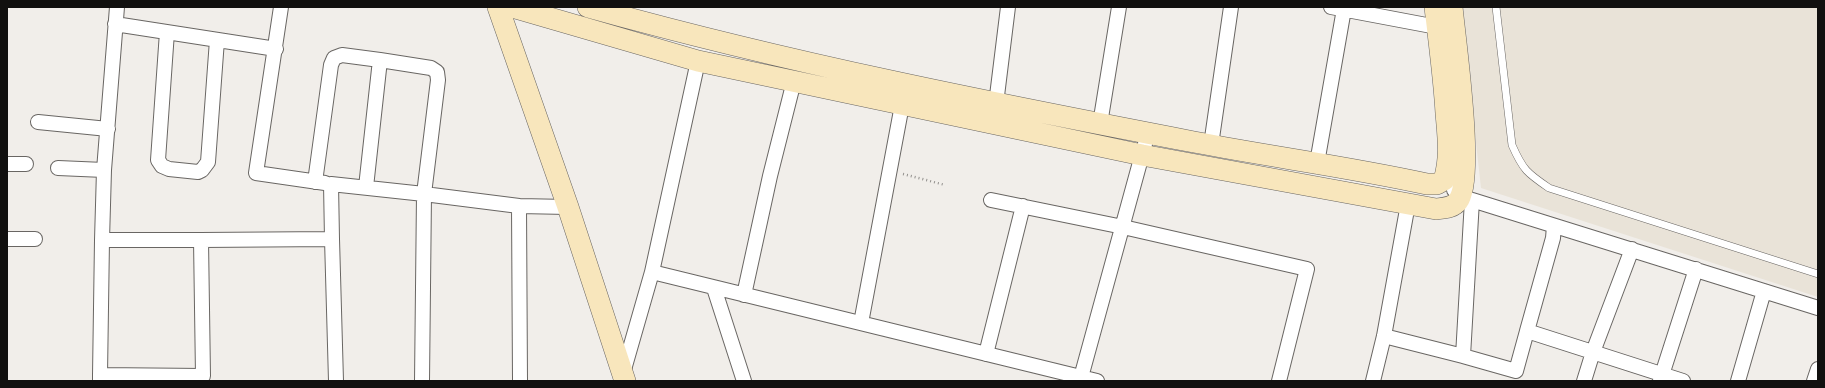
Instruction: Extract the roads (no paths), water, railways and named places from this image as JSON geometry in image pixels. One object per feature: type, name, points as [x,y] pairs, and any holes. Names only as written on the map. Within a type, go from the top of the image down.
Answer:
[{"type":"street","points":[[117,7],[104,170],[100,378],[202,376],[201,240]]},
{"type":"street","points":[[281,7],[276,49],[256,173],[315,182],[519,206],[568,207]]},
{"type":"street","points":[[498,7],[568,207],[624,378]]},
{"type":"street","points":[[512,7],[698,61],[1142,155],[1436,209],[1451,207],[1466,198]]},
{"type":"street","points":[[993,124],[1008,7]]},
{"type":"street","points":[[1100,124],[1119,7]]},
{"type":"street","points":[[1211,145],[1231,7]]},
{"type":"street","points":[[1452,7],[1462,96],[1466,160],[1463,356]]},
{"type":"street","points":[[595,8],[703,38],[799,61],[996,103],[1211,145],[1318,163],[1427,184],[1437,184],[1444,180],[1448,168],[1449,155],[1445,91],[1436,17],[1338,8],[1318,163]]},
{"type":"street","points":[[115,24],[276,49]]},
{"type":"street","points":[[166,32],[158,160],[162,166],[169,169],[198,172],[202,170],[208,162],[217,40]]},
{"type":"street","points":[[315,182],[331,65],[334,58],[342,55],[380,60],[431,68],[437,72],[438,80],[424,194],[422,381]]},
{"type":"street","points":[[366,188],[380,60]]},
{"type":"street","points":[[624,378],[652,272],[698,61]]},
{"type":"street","points":[[744,295],[770,176],[794,81]]},
{"type":"street","points":[[861,323],[902,105]]},
{"type":"street","points":[[38,122],[108,129]]},
{"type":"street","points":[[1081,379],[1148,133]]},
{"type":"street","points":[[7,164],[26,164]]},
{"type":"street","points":[[58,168],[104,170]]},
{"type":"street","points":[[1444,180],[1466,198],[1818,308]]},
{"type":"street","points":[[331,184],[336,381]]},
{"type":"street","points":[[990,200],[1123,227],[1307,269],[1279,381]]},
{"type":"street","points":[[1373,381],[1384,336],[1408,204]]},
{"type":"street","points":[[519,206],[520,381]]},
{"type":"street","points":[[986,354],[1023,206]]},
{"type":"street","points":[[1384,336],[1463,356],[1514,376],[1553,238],[1554,226]]},
{"type":"street","points":[[7,239],[35,239]]},
{"type":"street","points":[[102,240],[332,239]]},
{"type":"street","points":[[1584,381],[1593,352],[1632,249]]},
{"type":"street","points":[[1661,378],[1696,269]]},
{"type":"street","points":[[652,272],[986,354],[1081,379],[1097,381]]},
{"type":"street","points":[[714,288],[744,381]]},
{"type":"street","points":[[1738,381],[1764,291]]},
{"type":"street","points":[[1527,331],[1593,352],[1661,378],[1683,381]]},
{"type":"street","points":[[1814,381],[1818,369]]},
{"type":"lane","points":[[1496,7],[1512,146],[1528,174],[1549,188],[1818,274]]}]
